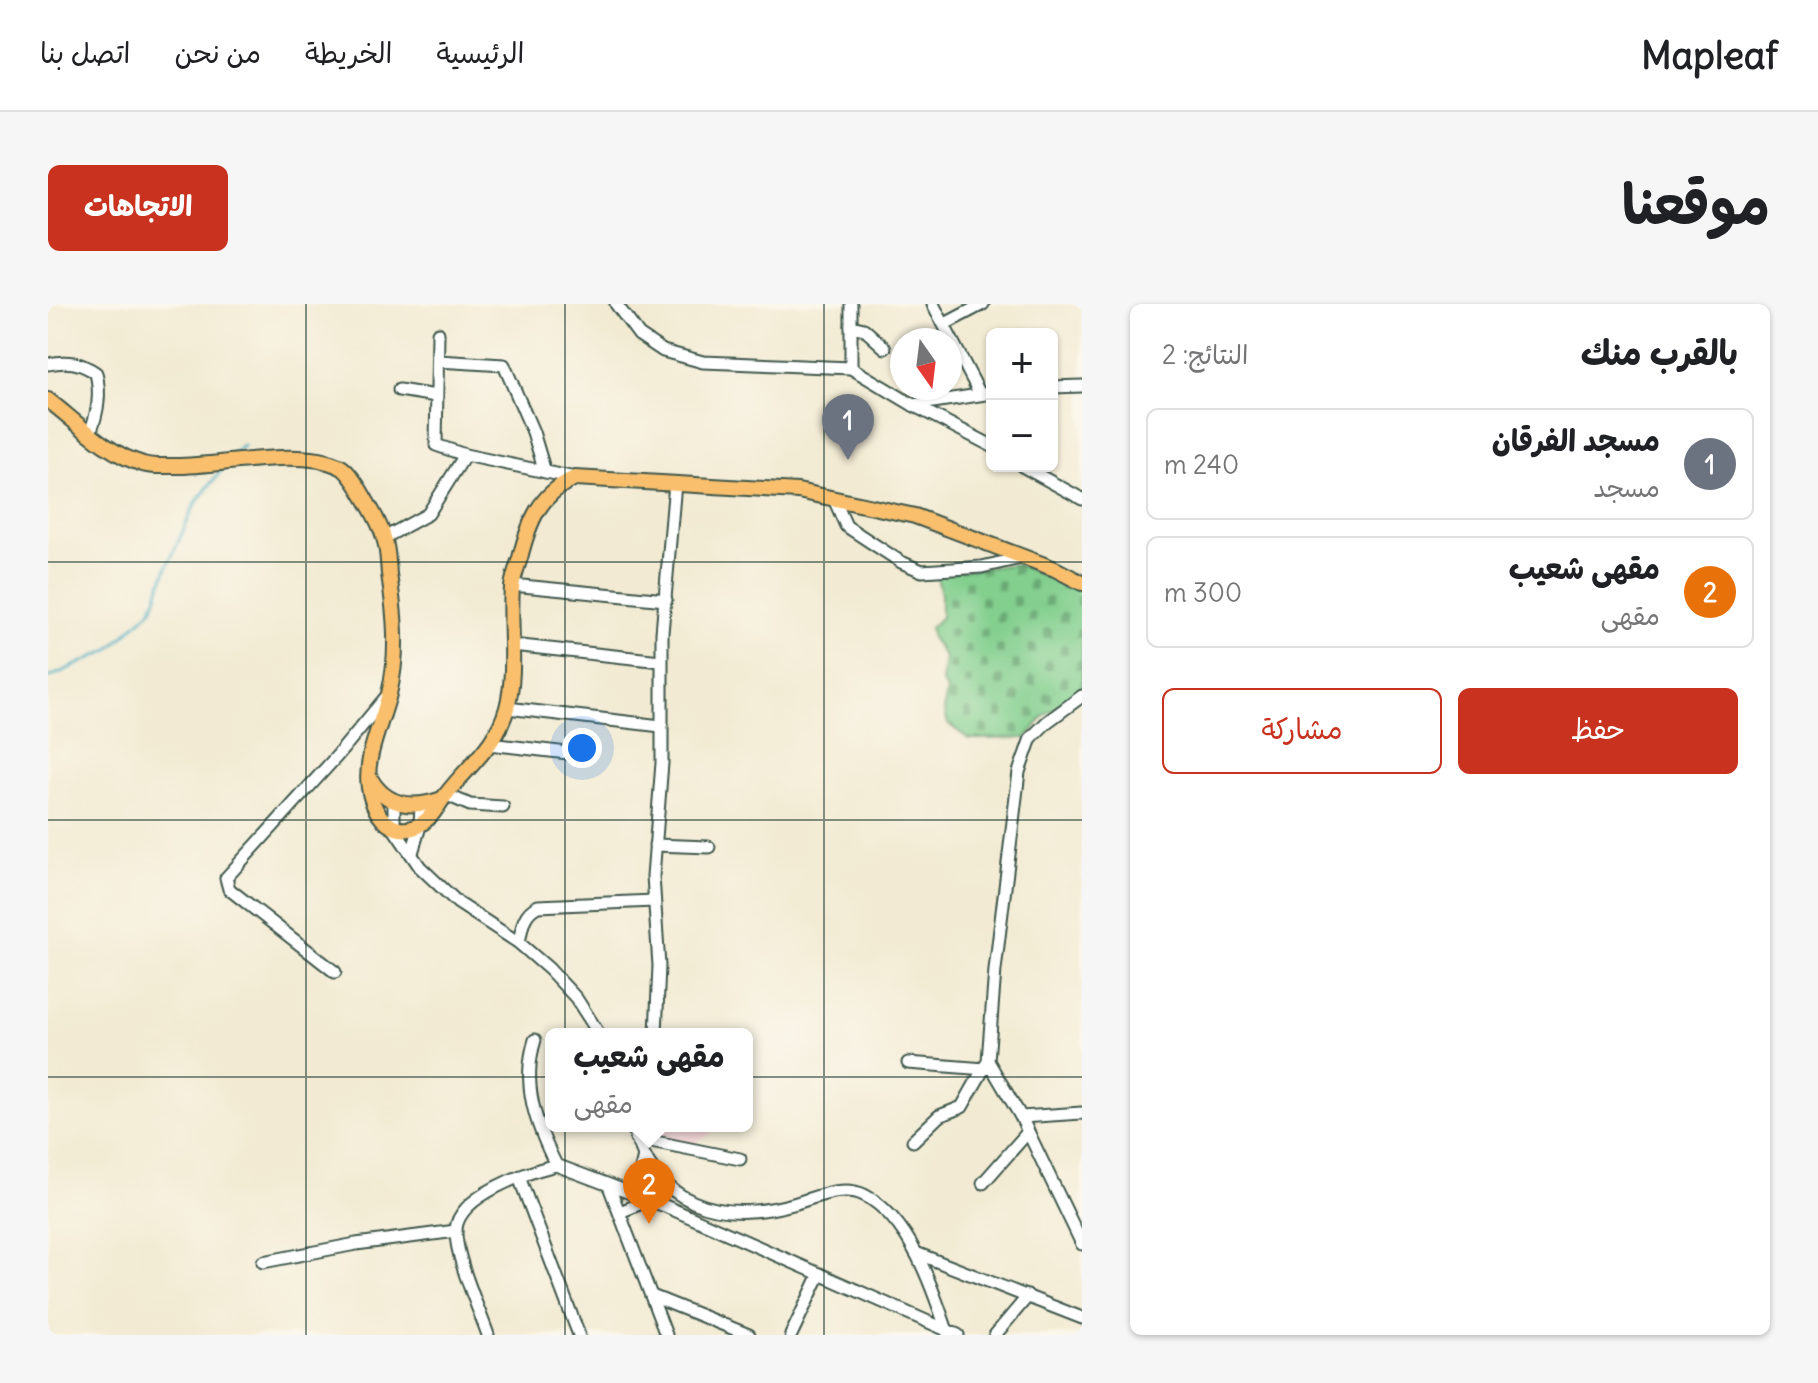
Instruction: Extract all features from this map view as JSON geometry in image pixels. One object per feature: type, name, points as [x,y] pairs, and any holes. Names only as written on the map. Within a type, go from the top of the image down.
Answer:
[{"type":"main road","points":[[48,400],[113,450],[145,465],[190,466],[303,458],[344,468],[358,486],[384,538],[396,625],[396,658],[368,774],[373,803],[394,829],[405,831],[420,826],[475,764],[507,708],[512,645],[512,585],[529,524],[544,499],[553,490],[575,478],[798,491],[915,516],[1055,569],[1082,583]]},
{"type":"main road","points":[[368,774],[374,785],[394,802],[421,805],[444,797]]},
{"type":"street","points":[[616,304],[639,335],[663,351],[690,360],[851,368],[986,443]]},
{"type":"street","points":[[851,304],[851,368]]},
{"type":"street","points":[[913,405],[986,394],[933,304]]},
{"type":"street","points":[[945,324],[966,308],[983,304]]},
{"type":"street","points":[[851,326],[864,329],[885,348]]},
{"type":"street","points":[[438,333],[436,445],[465,455],[575,478]]},
{"type":"street","points":[[48,364],[65,361],[85,365],[96,373],[99,387],[97,414],[90,433]]},
{"type":"street","points":[[438,361],[504,365],[533,432],[545,472]]},
{"type":"street","points":[[1058,387],[1082,386]]},
{"type":"street","points":[[399,390],[436,396]]},
{"type":"street","points":[[384,538],[428,514],[465,455]]},
{"type":"street","points":[[1033,472],[1082,499]]},
{"type":"street","points":[[656,1028],[659,966],[654,901],[662,763],[661,661],[675,483]]},
{"type":"street","points":[[834,499],[846,526],[901,562],[922,571],[982,567],[1025,557]]},
{"type":"street","points":[[512,585],[666,600]]},
{"type":"street","points":[[512,645],[661,661]]},
{"type":"street","points":[[335,972],[229,889],[226,878],[337,756],[389,693]]},
{"type":"street","points":[[913,1141],[939,1116],[962,1107],[987,1065],[999,933],[1019,772],[1031,738],[1082,696]]},
{"type":"street","points":[[507,708],[661,726]]},
{"type":"street","points":[[489,744],[585,755]]},
{"type":"street","points":[[444,797],[470,805],[503,807]]},
{"type":"street","points":[[394,802],[394,829],[434,883],[458,903],[519,943],[549,969],[576,998],[595,1028]]},
{"type":"street","points":[[412,853],[420,826],[421,805]]},
{"type":"street","points":[[655,845],[709,847]]},
{"type":"street","points":[[519,943],[523,921],[529,910],[538,906],[654,901]]},
{"type":"street","points":[[535,1040],[529,1068],[529,1093],[556,1165]]},
{"type":"street","points":[[908,1063],[987,1065]]},
{"type":"street","points":[[987,1065],[1021,1117],[1082,1244]]},
{"type":"street","points":[[1021,1117],[1082,1113]]},
{"type":"street","points":[[635,1132],[644,1156],[670,1190],[695,1203],[736,1211],[770,1209],[846,1191],[862,1194],[889,1215],[916,1253],[951,1334]]},
{"type":"street","points":[[635,1132],[740,1159]]},
{"type":"street","points":[[983,1183],[1028,1132]]},
{"type":"street","points":[[635,1195],[644,1156]]},
{"type":"street","points":[[488,1335],[458,1246],[458,1221],[469,1205],[519,1177],[556,1165],[665,1206],[951,1334]]},
{"type":"street","points":[[519,1177],[579,1335]]},
{"type":"street","points":[[609,1186],[666,1335]]},
{"type":"street","points":[[665,1206],[670,1190]]},
{"type":"street","points":[[620,1212],[649,1200]]},
{"type":"street","points":[[263,1262],[356,1244],[456,1231]]},
{"type":"street","points":[[916,1253],[1082,1318]]},
{"type":"street","points":[[791,1335],[820,1274]]},
{"type":"street","points":[[652,1296],[749,1335]]},
{"type":"street","points":[[995,1335],[1028,1296]]},
{"type":"shaded area","points":[[649,1132],[711,1134],[699,1140],[696,1147],[651,1137]]},
{"type":"green space","points":[[1016,564],[1045,577],[1048,574],[1082,591],[1082,690],[1044,716],[1026,738],[969,739],[948,724],[944,708],[947,690],[942,682],[945,657],[932,639],[930,628],[941,617],[937,577],[943,573]]},
{"type":"waterway","points":[[232,455],[244,445]]},
{"type":"waterway","points":[[48,678],[109,650],[152,609],[195,504],[223,468]]},
{"type":"place","name":"مسجد الفرقان","points":[[848,460]]},
{"type":"place","name":"مقهى شعيب","points":[[649,1224]]}]
